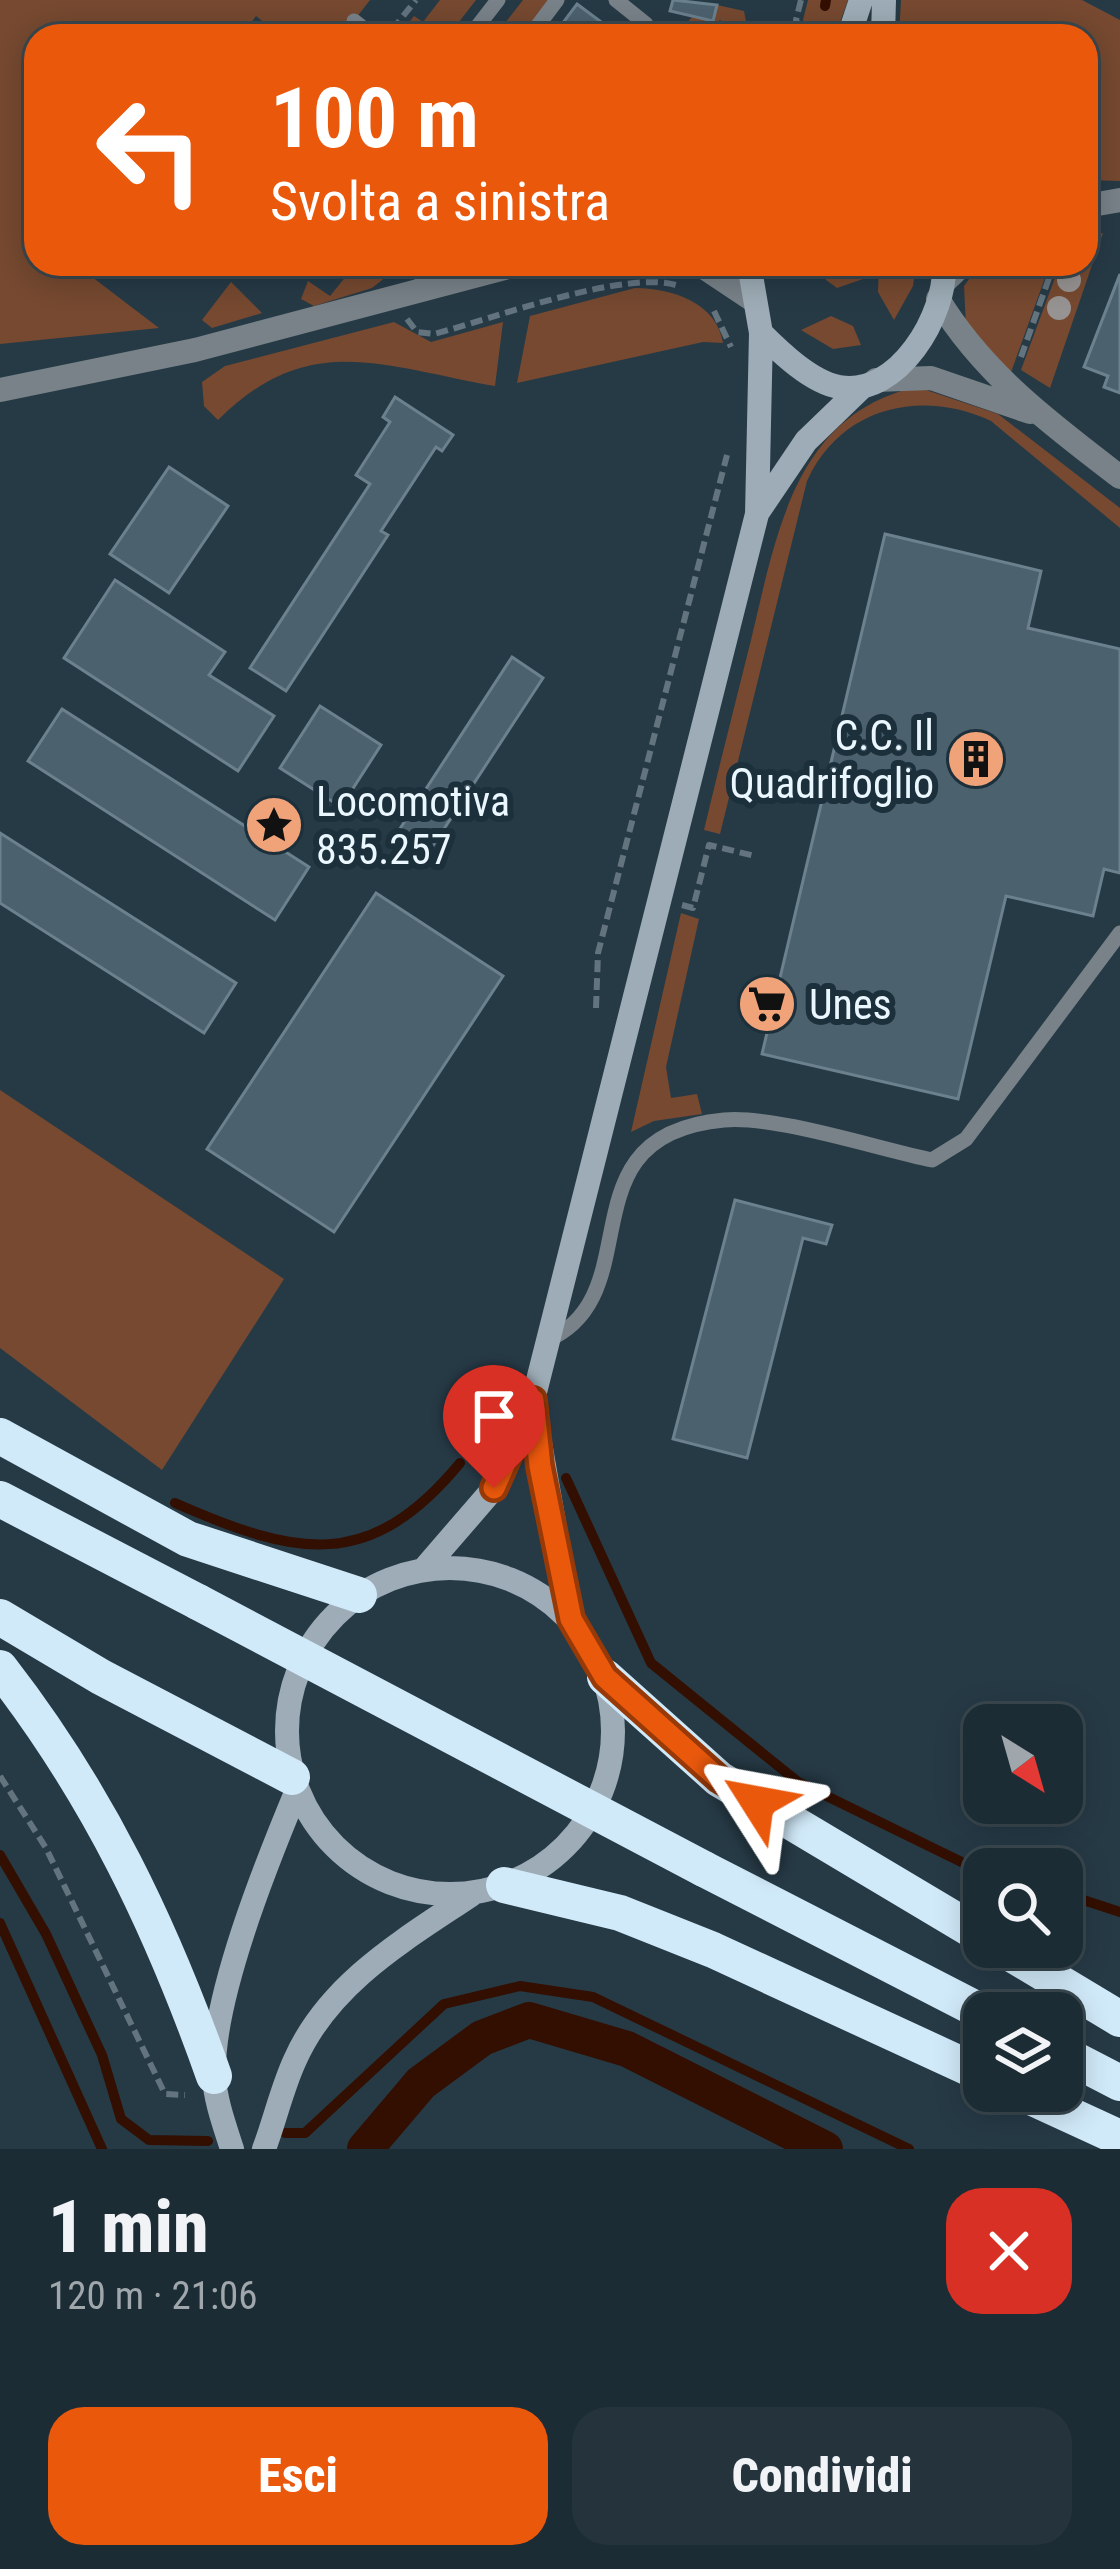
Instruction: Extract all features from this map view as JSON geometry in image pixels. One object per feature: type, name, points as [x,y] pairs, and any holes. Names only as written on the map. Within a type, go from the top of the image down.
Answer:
[{"type":"highway","points":[[0,1436],[188,1539],[359,1595]]},
{"type":"highway","points":[[0,1499],[963,2002]]},
{"type":"highway","points":[[0,1617],[295,1784]]},
{"type":"highway","points":[[0,1668],[92,1795],[140,1885],[216,2086]]},
{"type":"highway","points":[[605,1677],[719,1779],[963,1924]]},
{"type":"highway","points":[[489,1889],[620,1913],[695,1942],[963,2065]]},
{"type":"highway","points":[[1035,1968],[1120,2019]]},
{"type":"highway","points":[[1083,2064],[1120,2083]]},
{"type":"highway","points":[[1064,2112],[1120,2138]]},
{"type":"main road","points":[[424,1569],[494,1488],[533,1400],[757,514],[761,333],[751,276]]},
{"type":"main road","points":[[757,514],[806,441],[869,383],[916,352],[948,277]]},
{"type":"main road","points":[[761,333],[782,355],[836,387],[869,383]]},
{"type":"main road","points":[[533,1400],[540,1466],[571,1619]]},
{"type":"main road","points":[[264,2149],[295,2060],[335,1996],[385,1954],[558,1852],[598,1802],[611,1761],[614,1718],[605,1677],[571,1619],[547,1598],[488,1571],[424,1569],[359,1595],[321,1630],[296,1675],[286,1726],[295,1784],[325,1837],[368,1873],[419,1892],[489,1889]]},
{"type":"main road","points":[[232,2149],[216,2086],[238,1953],[295,1784]]},
{"type":"street","points":[[0,390],[195,350],[477,276]]},
{"type":"street","points":[[717,276],[754,300]]},
{"type":"street","points":[[948,277],[960,335],[1038,415],[1120,477]]},
{"type":"street","points":[[869,383],[931,378],[1038,415]]},
{"type":"lane","points":[[479,24],[498,0]]},
{"type":"lane","points":[[616,0],[646,24]]},
{"type":"lane","points":[[353,21],[357,24]]},
{"type":"lane","points":[[413,294],[416,276]]},
{"type":"lane","points":[[546,1341],[573,1330],[590,1306],[624,1182],[642,1148],[672,1130],[728,1119],[932,1160],[967,1138],[1120,933]]},
{"type":"path","points":[[397,24],[416,0]]},
{"type":"path","points":[[1010,387],[1050,276]]},
{"type":"path","points":[[413,294],[411,326],[424,335],[635,282],[656,280],[689,290]]},
{"type":"path","points":[[704,300],[727,332],[733,356]]},
{"type":"path","points":[[596,1008],[598,953],[731,441]]},
{"type":"path","points":[[0,1776],[46,1848],[165,2094],[216,2086]]},
{"type":"shaded area","points":[[0,0],[370,0],[351,24],[266,24],[256,16],[250,24],[24,24],[24,276],[91,276],[159,328],[0,344]]},
{"type":"shaded area","points":[[440,0],[476,0],[457,24],[408,24],[414,16],[423,22]]},
{"type":"shaded area","points":[[523,0],[549,0],[531,24],[504,24]]},
{"type":"shaded area","points":[[808,0],[848,0],[839,24],[805,24]]},
{"type":"shaded area","points":[[901,0],[1082,0],[1120,20],[1120,181],[1098,180],[1098,24],[900,24]]},
{"type":"shaded area","points":[[717,5],[744,11],[746,24],[720,20],[717,24],[686,24],[693,16],[713,21]]},
{"type":"shaded area","points":[[346,276],[386,276],[372,288],[314,306],[301,299],[308,281],[330,296]]},
{"type":"shaded area","points":[[824,276],[864,276],[837,288]]},
{"type":"shaded area","points":[[879,276],[914,276],[894,320],[878,292]]},
{"type":"shaded area","points":[[971,276],[1046,276],[1010,375],[966,326],[964,286]]},
{"type":"shaded area","points":[[1056,276],[1088,276],[1050,388],[1021,370]]},
{"type":"shaded area","points":[[231,282],[262,313],[212,328],[202,320]]},
{"type":"shaded area","points":[[635,288],[691,300],[712,318],[723,343],[703,342],[517,383],[530,316]]},
{"type":"shaded area","points":[[831,316],[853,326],[861,345],[833,349],[801,330]]},
{"type":"shaded area","points":[[394,322],[431,342],[503,322],[495,386],[383,364],[316,364],[251,392],[218,420],[204,406],[202,382],[225,366]]},
{"type":"shaded area","points":[[917,387],[998,414],[1120,508],[1120,528],[991,421],[964,411],[910,406],[885,411],[840,436],[807,481],[720,834],[704,830],[770,561],[797,485],[817,452],[843,423],[876,401]]},
{"type":"shaded area","points":[[681,913],[699,919],[666,1067],[671,1098],[697,1094],[702,1114],[654,1121],[631,1132]]},
{"type":"shaded area","points":[[0,1090],[284,1279],[162,1470],[0,1348]]},
{"type":"building","points":[[673,0],[717,5],[713,21],[670,11]]},
{"type":"building","points":[[577,4],[604,24],[562,24]]},
{"type":"building","points":[[1120,274],[1120,393],[1104,387],[1108,376],[1084,367]]},
{"type":"building","points":[[395,397],[453,435],[442,451],[436,447],[381,531],[388,535],[286,691],[250,668],[370,484],[356,475],[390,422],[383,417]]},
{"type":"building","points":[[169,467],[228,506],[169,593],[110,554]]},
{"type":"building","name":"C.C. Il Quadrifoglio","points":[[885,534],[1041,571],[1028,628],[1120,649],[1120,873],[1104,869],[1093,916],[1006,896],[958,1099],[762,1054]]},
{"type":"building","points":[[115,580],[225,652],[209,675],[274,716],[238,771],[64,658]]},
{"type":"building","points":[[512,657],[543,678],[421,864],[390,844]]},
{"type":"building","points":[[320,706],[381,745],[341,807],[280,768]]},
{"type":"building","points":[[62,709],[309,867],[275,920],[28,761]]},
{"type":"building","points":[[0,833],[236,983],[204,1033],[0,903]]},
{"type":"building","points":[[376,893],[503,976],[334,1232],[207,1149]]},
{"type":"building","points":[[735,1200],[832,1225],[826,1244],[803,1238],[747,1458],[673,1439]]},
{"type":"waterway","points":[[825,6],[826,0]]},
{"type":"waterway","points":[[175,1503],[258,1535],[329,1544],[362,1538],[394,1523],[427,1498],[460,1463]]},
{"type":"waterway","points":[[566,1478],[651,1663],[798,1782],[963,1863]]},
{"type":"waterway","points":[[0,1855],[46,1934],[102,2055],[121,2119],[149,2140],[208,2141]]},
{"type":"waterway","points":[[1083,1900],[1120,1912]]},
{"type":"waterway","points":[[0,1923],[102,2149]]},
{"type":"waterway","points":[[285,2133],[305,2133],[444,2004],[520,1986],[593,1997],[909,2149]]},
{"type":"waterway","points":[[365,2149],[421,2083],[482,2038],[529,2020],[627,2049],[825,2149]]},
{"type":"place","name":"C.C. Il Quadrifoglio","points":[[976,759]]},
{"type":"place","name":"Locomotiva 835.257","points":[[274,825]]},
{"type":"place","name":"Unes","points":[[767,1004]]},
{"type":"route","points":[[494,1488],[533,1400],[540,1466],[571,1619],[605,1677],[719,1779],[757,1802]]}]
